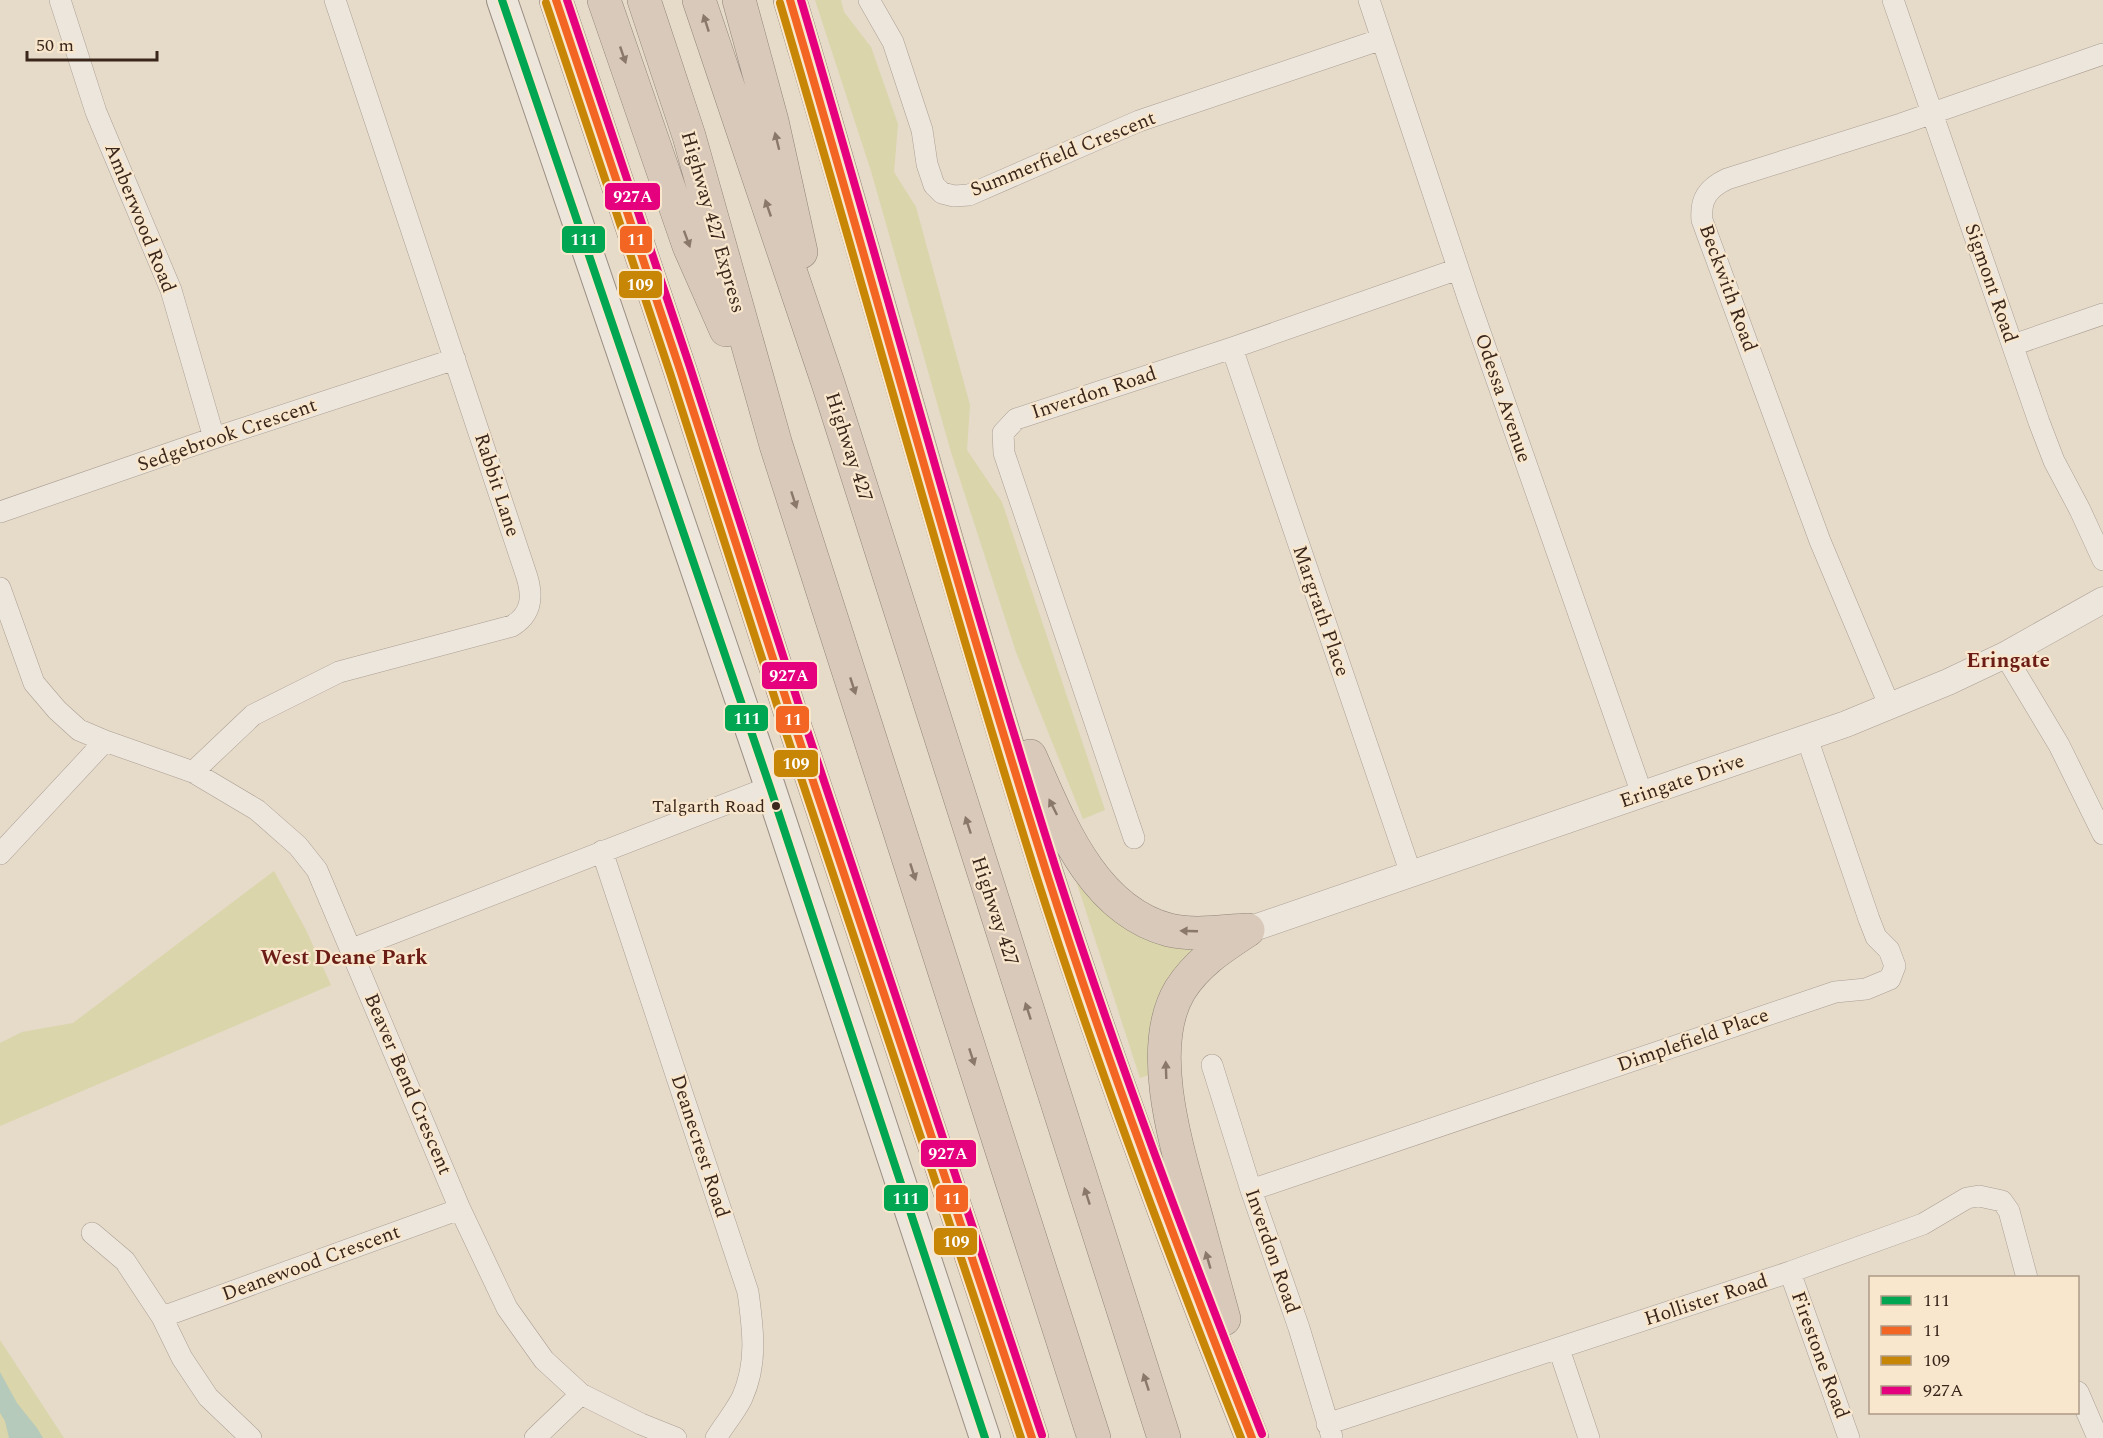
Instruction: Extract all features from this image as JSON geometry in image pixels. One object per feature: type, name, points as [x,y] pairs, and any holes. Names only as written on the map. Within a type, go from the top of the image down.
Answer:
[{"type":"highway","points":[[556,0],[680,370],[803,753],[1032,1438]]},
{"type":"highway","points":[[604,0],[690,246],[776,445],[1094,1438]]},
{"type":"highway","name":"Highway 427 Express","points":[[644,0],[689,136],[776,445]]},
{"type":"highway","points":[[699,0],[828,383]]},
{"type":"highway","points":[[739,0],[790,195],[828,383]]},
{"type":"highway","points":[[790,0],[1044,864],[1092,1011],[1144,1158],[1198,1304],[1252,1438]]},
{"type":"highway","name":"Highway 427","points":[[828,383],[1164,1438]]},
{"type":"highway","points":[[956,569],[1022,739],[1073,846],[1089,870],[1107,892],[1130,912],[1151,924],[1177,931],[1248,930]]},
{"type":"highway","points":[[1248,930],[1203,962],[1188,980],[1175,1001],[1165,1041],[1172,1129],[1257,1438]]},
{"type":"main road","points":[[502,0],[770,787],[985,1438]]},
{"type":"street","name":"Amberwood Road","points":[[60,0],[96,112],[171,290],[214,438]]},
{"type":"street","name":"Rabbit Lane","points":[[193,772],[253,715],[339,672],[506,628],[518,622],[526,613],[530,602],[531,589],[335,0]]},
{"type":"street","name":"Summerfield Crescent","points":[[869,0],[893,42],[922,130],[927,164],[934,184],[942,193],[954,196],[969,195],[1139,121],[1382,39]]},
{"type":"street","name":"Odessa Avenue","points":[[1369,0],[1458,268],[1642,794]]},
{"type":"street","name":"Sigmont Road","points":[[1893,0],[2054,461],[2103,560]]},
{"type":"street","name":"Beckwith Road","points":[[1890,707],[1820,541],[1702,220],[1701,211],[1706,193],[1727,179],[1932,113],[2103,54]]},
{"type":"street","name":"Inverdon Road","points":[[1134,838],[1004,453],[1003,433],[1016,419],[1232,348],[1458,268]]},
{"type":"street","points":[[2013,345],[2103,314]]},
{"type":"street","name":"Margrath Place","points":[[1232,348],[1411,874]]},
{"type":"street","name":"Sedgebrook Crescent","points":[[0,512],[214,438],[455,359]]},
{"type":"street","name":"Beaver Bend Crescent","points":[[0,588],[34,683],[57,710],[79,730],[193,772],[257,810],[298,846],[317,870],[460,1209],[507,1308],[544,1360],[581,1394],[641,1424],[676,1438]]},
{"type":"street","name":"Eringate Drive","points":[[1248,930],[1808,738],[1890,707],[2005,655],[2103,600]]},
{"type":"street","points":[[2005,655],[2059,745],[2103,834]]},
{"type":"street","name":"Dimplefield Place","points":[[1251,1190],[1819,997],[1866,989],[1890,979],[1895,966],[1890,950],[1876,937],[1869,919],[1808,738]]},
{"type":"street","points":[[0,854],[105,741]]},
{"type":"street","points":[[352,949],[770,787]]},
{"type":"street","name":"Deanecrest Road","points":[[602,851],[748,1292],[754,1337],[751,1373],[741,1400],[716,1438]]},
{"type":"street","name":"Inverdon Road","points":[[1212,1065],[1251,1190],[1299,1328],[1330,1431]]},
{"type":"street","name":"Hollister Road","points":[[1330,1431],[1559,1349],[1790,1272],[1923,1224],[1967,1198],[1979,1196],[2002,1201],[2009,1211],[2026,1276]]},
{"type":"street","name":"Deanewood Crescent","points":[[162,1317],[460,1209]]},
{"type":"street","points":[[92,1233],[125,1262],[162,1317],[182,1358],[208,1397],[251,1438]]},
{"type":"street","name":"Firestone Road","points":[[1790,1272],[1850,1438]]},
{"type":"street","points":[[1559,1349],[1589,1438]]},
{"type":"street","points":[[535,1438],[581,1394]]},
{"type":"street","points":[[2079,1394],[2098,1438]]},
{"type":"shaded area","points":[[815,0],[841,0],[844,12],[871,47],[898,124],[894,172],[916,207],[970,405],[967,450],[1002,502],[1105,810],[1083,819],[1016,652],[951,452],[871,171]]},
{"type":"shaded area","points":[[1069,859],[1193,941],[1199,955],[1152,1074],[1140,1078]]},
{"type":"shaded area","name":"West Deane Park","points":[[274,871],[306,930],[331,985],[0,1126],[0,1043],[22,1032],[73,1023]]},
{"type":"shaded area","points":[[0,1340],[64,1438],[0,1438]]},
{"type":"shaded area","points":[[0,1372],[17,1403],[43,1438],[9,1438],[5,1421],[0,1413]]},
{"type":"transit line","name":"111","points":[[502,0],[770,787],[985,1438]]},
{"type":"transit line","name":"11","points":[[556,0],[1032,1438]]},
{"type":"transit line","name":"927A","points":[[567,0],[1042,1435]]},
{"type":"transit line","name":"11","points":[[790,0],[948,547],[1047,874],[1094,1017],[1145,1158],[1252,1438]]},
{"type":"transit line","name":"927A","points":[[801,0],[958,546],[1057,872],[1104,1014],[1155,1155],[1262,1434]]},
{"type":"transit line","name":"109","points":[[546,3],[1021,1438]]},
{"type":"transit line","name":"109","points":[[780,3],[938,549],[1036,875],[1083,1017],[1134,1158],[1241,1438]]},
{"type":"place","name":"Talgarth Road","points":[[776,806]]},
{"type":"district","name":"Eringate","points":[[2008,661]]},
{"type":"district","name":"West Deane Park","points":[[344,958]]}]
